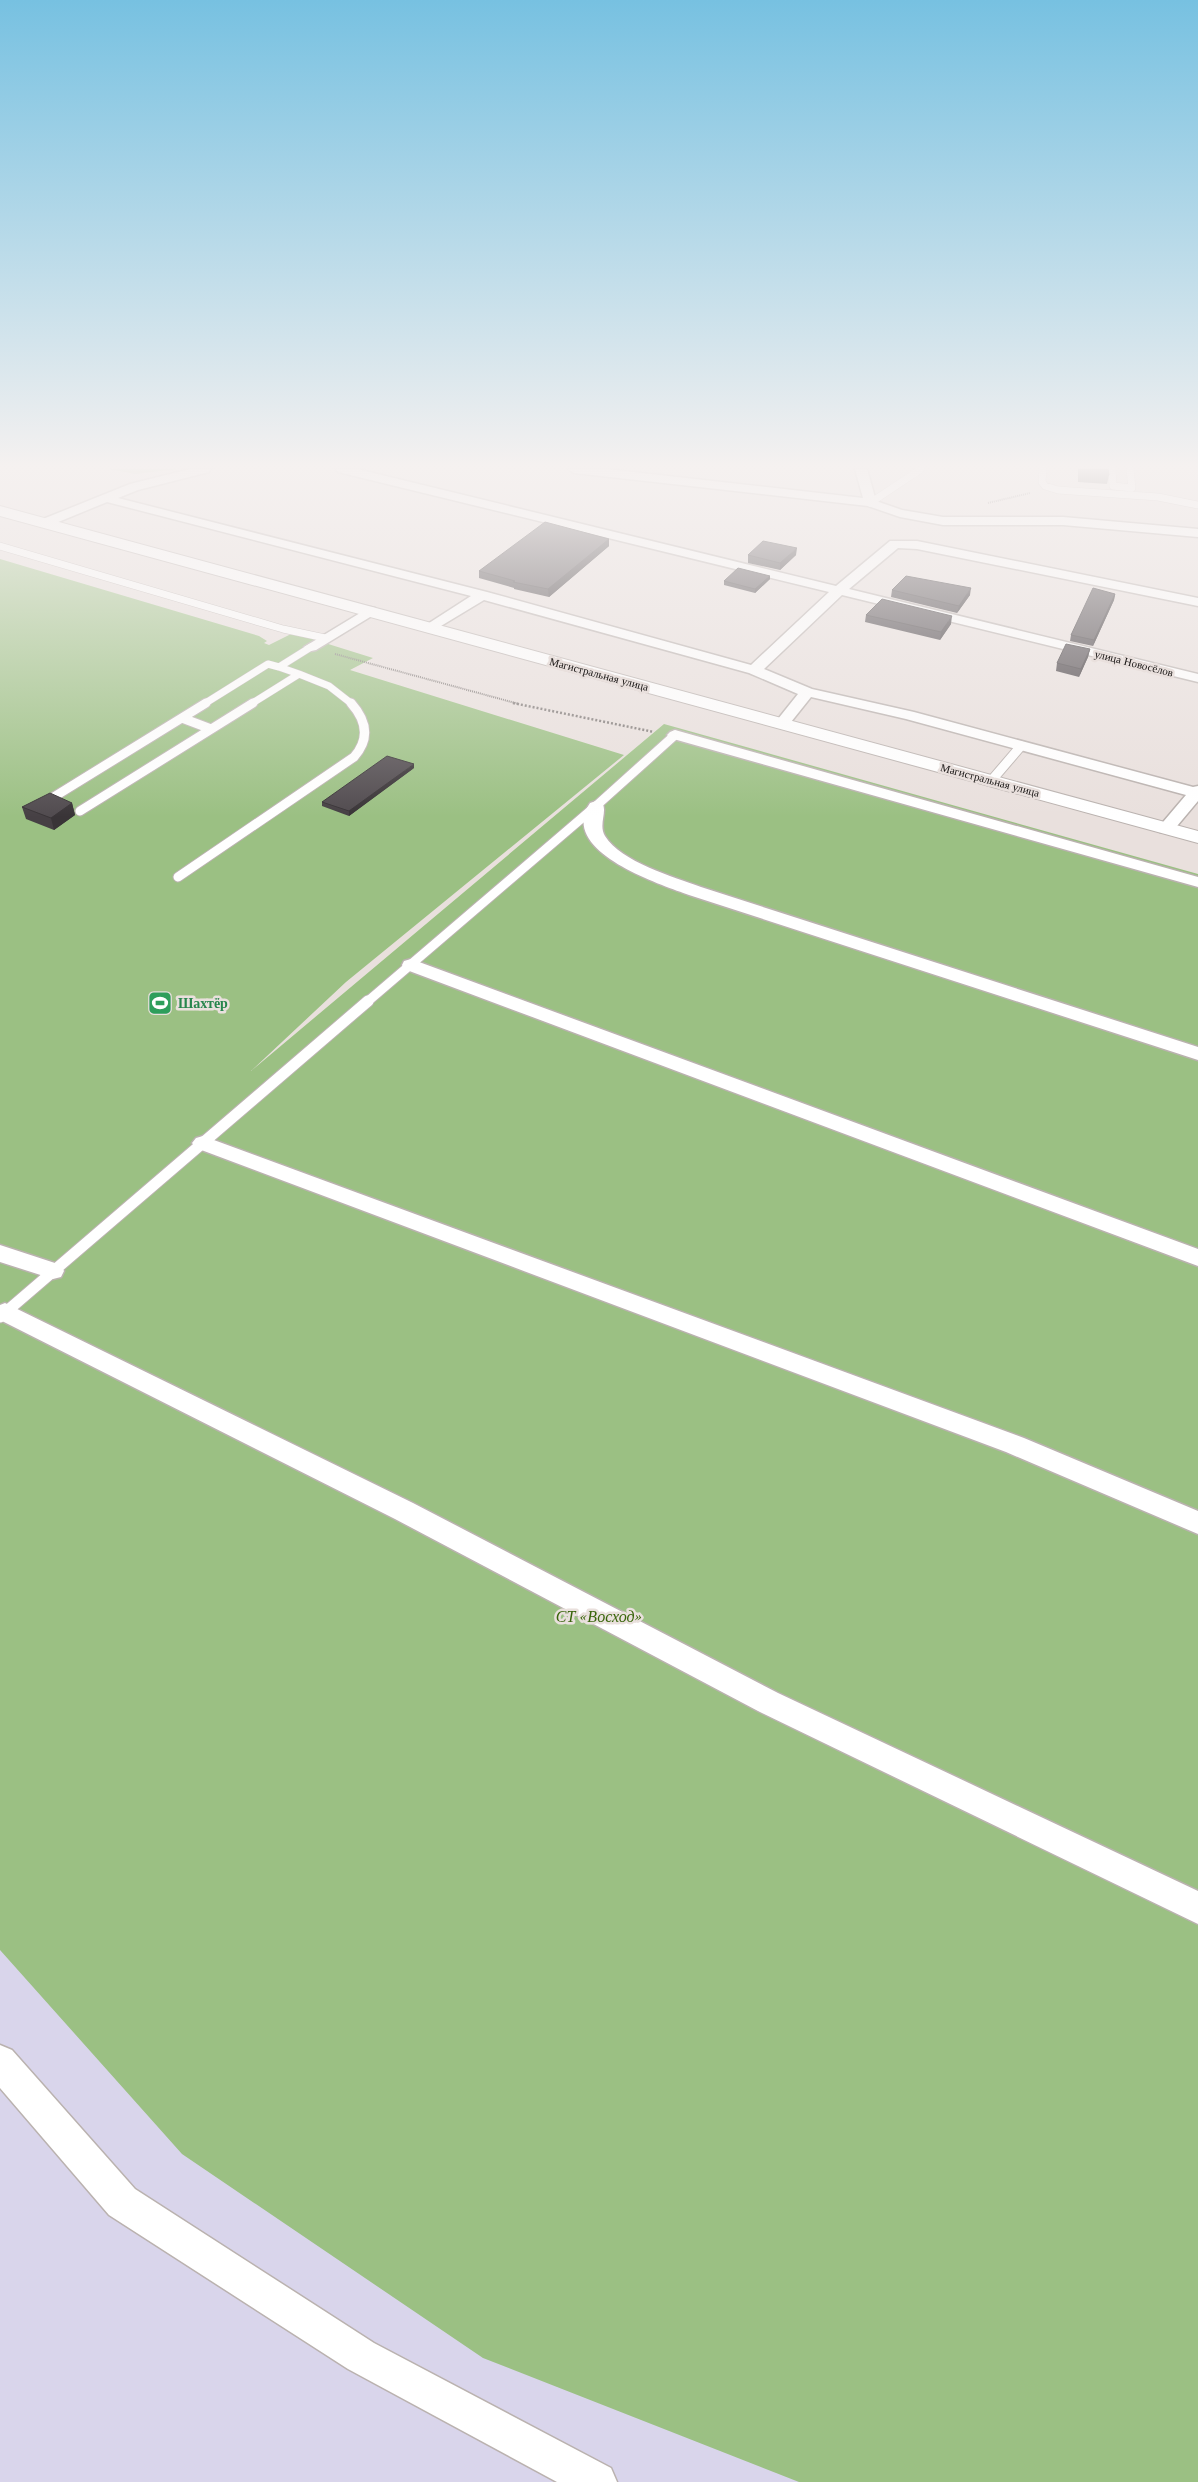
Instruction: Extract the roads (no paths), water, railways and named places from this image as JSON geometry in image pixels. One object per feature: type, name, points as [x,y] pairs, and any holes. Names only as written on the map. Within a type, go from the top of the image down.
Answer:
[{"type":"main road","name":"Магистральная улица","points":[[275,585],[1198,837]]},
{"type":"street","points":[[442,585],[754,670],[807,692],[909,715],[1197,792],[1166,828]]},
{"type":"street","name":"улица Новосёлов","points":[[818,585],[1198,678]]},
{"type":"street","points":[[754,670],[845,585]]},
{"type":"street","points":[[1113,585],[1198,602]]},
{"type":"street","points":[[431,628],[482,595]]},
{"type":"street","points":[[311,647],[370,611]]},
{"type":"street","points":[[782,724],[807,692]]},
{"type":"street","points":[[675,735],[1198,882]]},
{"type":"street","points":[[596,806],[592,824],[596,836],[608,850],[642,869],[695,892],[1198,1054]]},
{"type":"street","points":[[410,965],[1198,1258]]},
{"type":"street","points":[[203,1143],[1015,1446],[1198,1523]]},
{"type":"street","points":[[0,1253],[53,1271]]},
{"type":"street","points":[[3,1314],[404,1511],[768,1702],[1198,1908]]},
{"type":"street","points":[[0,2062],[122,2202],[361,2356],[597,2482]]},
{"type":"lane","points":[[132,585],[283,629],[325,638]]},
{"type":"lane","points":[[278,667],[311,647]]},
{"type":"lane","points":[[39,806],[268,664],[329,685],[344,695],[354,705],[362,719],[366,732],[364,745],[354,757],[178,877]]},
{"type":"lane","points":[[80,812],[299,674]]},
{"type":"lane","points":[[182,718],[211,729]]},
{"type":"lane","points":[[3,1314],[596,806],[675,735]]},
{"type":"lane","points":[[991,781],[1021,746]]},
{"type":"place","name":"Шахтёр","points":[[160,1003]]},
{"type":"park label","name":"СТ «Восход»","points":[[599,1616]]}]
